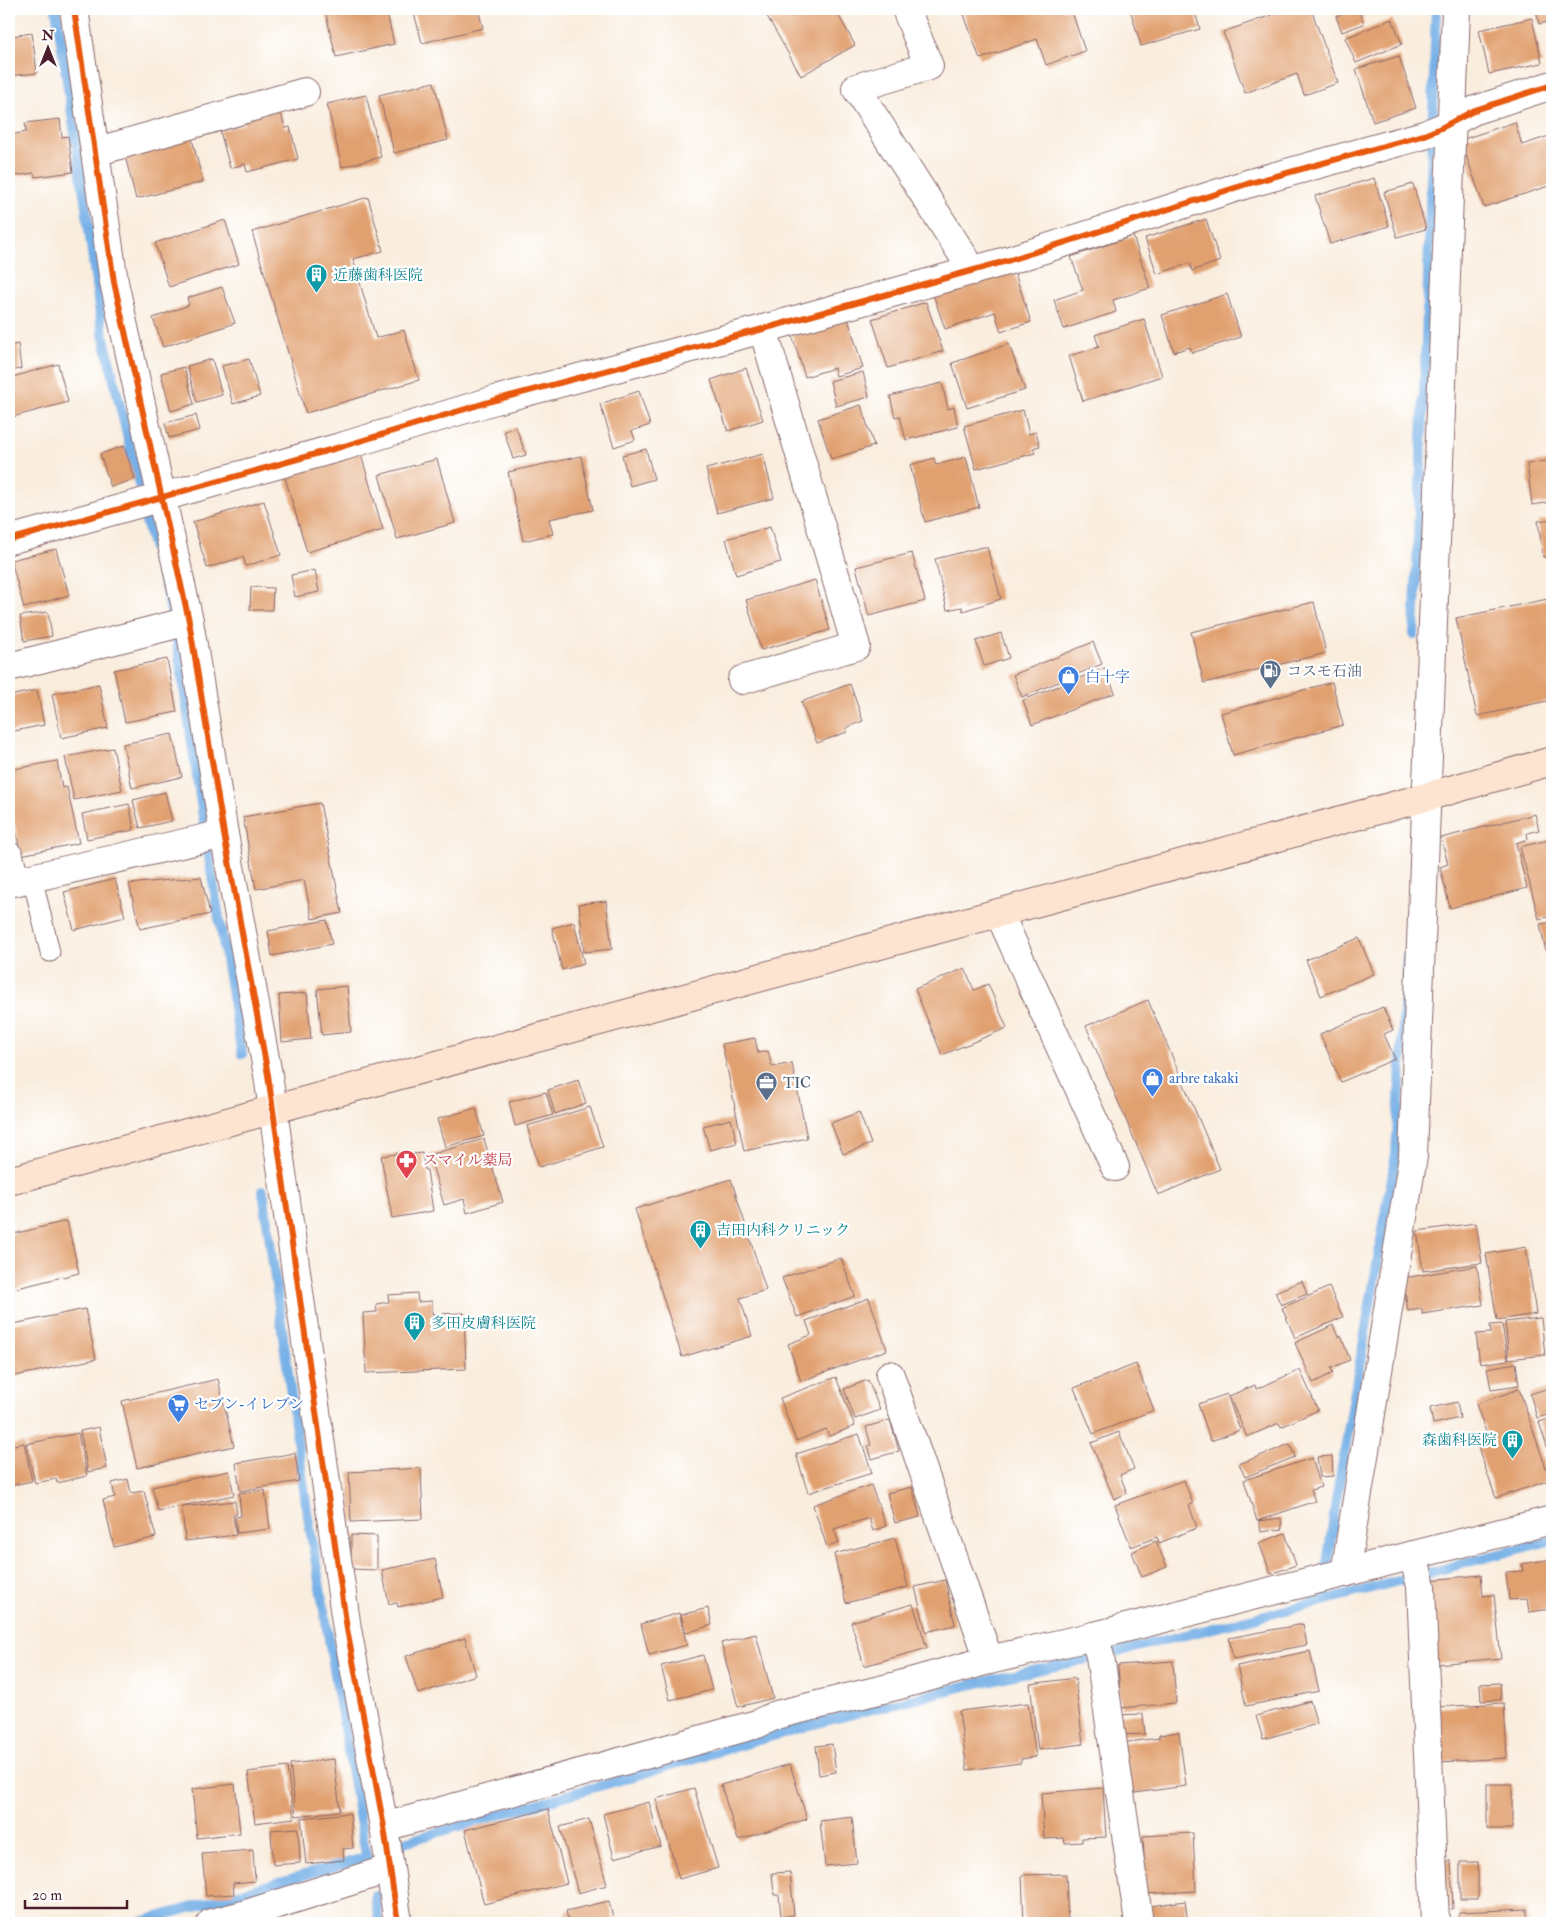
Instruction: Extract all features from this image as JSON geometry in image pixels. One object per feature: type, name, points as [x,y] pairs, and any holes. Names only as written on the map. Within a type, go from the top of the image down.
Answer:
[{"type":"street","points":[[74,9],[114,282],[162,498],[178,624],[212,836],[273,1109],[347,1629],[384,1827],[398,1923]]},
{"type":"street","points":[[906,9],[929,66],[856,88],[973,271]]},
{"type":"street","points":[[1332,1576],[1414,1156],[1426,797],[1439,128],[1456,9]]},
{"type":"street","points":[[9,540],[344,446],[495,400],[973,271],[1247,184],[1439,128],[1474,110],[1552,85]]},
{"type":"street","points":[[95,152],[305,92]]},
{"type":"street","points":[[742,680],[856,646],[762,329]]},
{"type":"street","points":[[9,667],[178,624]]},
{"type":"street","points":[[9,1181],[1426,797],[1552,761]]},
{"type":"street","points":[[16,875],[212,836]]},
{"type":"street","points":[[999,913],[1114,1167]]},
{"type":"street","points":[[890,1375],[989,1660]]},
{"type":"street","points":[[384,1827],[757,1724],[776,1715],[896,1686],[989,1660],[1094,1636],[1332,1576],[1417,1569],[1552,1520]]},
{"type":"street","points":[[1417,1569],[1435,1923]]},
{"type":"street","points":[[1094,1636],[1100,1656],[1139,1923]]},
{"type":"street","points":[[211,1923],[244,1919],[389,1869]]},
{"type":"lane","points":[[16,875],[50,952]]},
{"type":"building","points":[[386,9],[394,44],[336,57],[325,10]]},
{"type":"building","points":[[413,9],[478,9],[483,28],[422,43]]},
{"type":"building","points":[[763,9],[835,9],[855,45],[801,76]]},
{"type":"building","points":[[962,9],[1071,9],[1085,51],[1046,65],[1037,39],[980,59]]},
{"type":"building","points":[[1130,9],[1194,9],[1200,29],[1141,46]]},
{"type":"building","points":[[1289,9],[1311,9],[1338,83],[1304,95],[1297,74],[1245,93],[1223,32]]},
{"type":"building","points":[[1359,9],[1364,24],[1342,32],[1336,16]]},
{"type":"building","points":[[1536,9],[1552,9],[1552,21],[1539,24]]},
{"type":"building","points":[[1532,18],[1542,63],[1489,74],[1479,30]]},
{"type":"building","points":[[1392,19],[1402,44],[1356,63],[1345,38]]},
{"type":"building","points":[[9,28],[11,28],[12,36],[32,33],[37,73],[9,76]]},
{"type":"building","points":[[1399,56],[1416,108],[1373,122],[1356,69]]},
{"type":"building","points":[[434,82],[448,140],[394,153],[379,95]]},
{"type":"building","points":[[366,95],[381,157],[342,167],[327,104]]},
{"type":"building","points":[[280,109],[285,128],[290,127],[298,159],[247,172],[245,164],[230,168],[220,131],[244,124],[243,119]]},
{"type":"building","points":[[60,119],[62,137],[68,136],[73,172],[35,177],[34,173],[15,176],[10,135],[26,132],[25,123]]},
{"type":"building","points":[[1515,122],[1522,145],[1552,135],[1552,185],[1484,207],[1461,140]]},
{"type":"building","points":[[191,135],[203,182],[136,199],[124,152]]},
{"type":"building","points":[[1374,178],[1389,226],[1330,244],[1315,196]]},
{"type":"building","points":[[1413,184],[1426,229],[1397,237],[1384,192]]},
{"type":"building","name":"近藤歯科医院","points":[[368,197],[383,251],[353,259],[376,338],[404,330],[419,380],[306,413],[252,232]]},
{"type":"building","points":[[1206,219],[1220,261],[1192,271],[1190,263],[1157,274],[1145,238]]},
{"type":"building","points":[[225,220],[239,264],[169,287],[155,243]]},
{"type":"building","points":[[1133,236],[1150,288],[1113,300],[1116,312],[1064,329],[1054,300],[1083,290],[1071,257]]},
{"type":"building","points":[[1013,267],[1031,322],[1001,332],[995,312],[945,329],[933,294]]},
{"type":"building","points":[[222,287],[235,323],[163,347],[153,318],[189,305],[187,298]]},
{"type":"building","points":[[1227,294],[1241,337],[1192,353],[1190,347],[1174,352],[1162,315]]},
{"type":"building","points":[[926,302],[943,351],[888,368],[872,319]]},
{"type":"building","points":[[848,319],[863,368],[836,376],[834,368],[805,377],[792,335]]},
{"type":"building","points":[[1144,319],[1162,376],[1083,401],[1069,356],[1099,347],[1095,335]]},
{"type":"building","points":[[18,344],[21,369],[9,371],[9,346]]},
{"type":"building","points":[[1009,344],[1025,390],[967,408],[952,363]]},
{"type":"building","points":[[212,359],[222,395],[197,402],[187,366]]},
{"type":"building","points":[[249,359],[260,396],[233,404],[222,366]]},
{"type":"building","points":[[58,364],[68,402],[9,418],[9,378]]},
{"type":"building","points":[[184,367],[194,404],[171,411],[161,373]]},
{"type":"building","points":[[746,368],[763,420],[728,431],[711,380]]},
{"type":"building","points":[[863,372],[869,397],[836,406],[830,381]]},
{"type":"building","points":[[942,383],[948,409],[954,407],[958,427],[906,440],[900,416],[895,417],[890,396]]},
{"type":"building","points":[[639,391],[650,425],[632,431],[635,440],[614,447],[600,404]]},
{"type":"building","points":[[861,405],[874,446],[831,459],[818,419]]},
{"type":"building","points":[[1023,410],[1029,434],[1036,432],[1040,446],[1033,448],[1035,453],[976,469],[964,426]]},
{"type":"building","points":[[196,415],[200,430],[169,438],[165,423]]},
{"type":"building","points":[[516,427],[526,455],[513,459],[504,431]]},
{"type":"building","points":[[124,446],[135,479],[111,487],[100,454]]},
{"type":"building","points":[[646,449],[654,479],[630,486],[622,455]]},
{"type":"building","points":[[360,451],[383,530],[307,552],[284,474]]},
{"type":"building","points":[[763,454],[774,498],[717,513],[706,469]]},
{"type":"building","points":[[581,456],[593,510],[549,519],[553,534],[523,541],[508,472]]},
{"type":"building","points":[[966,457],[979,507],[925,522],[910,465],[934,458],[936,465]]},
{"type":"building","points":[[437,459],[455,523],[397,539],[379,475]]},
{"type":"building","points":[[1552,460],[1552,502],[1532,505],[1527,464]]},
{"type":"building","points":[[264,501],[281,555],[246,566],[243,557],[207,568],[193,522]]},
{"type":"building","points":[[1552,519],[1552,556],[1543,557],[1538,521]]},
{"type":"building","points":[[770,527],[781,562],[736,575],[726,539]]},
{"type":"building","points":[[987,547],[1001,599],[963,611],[962,607],[947,610],[935,559]]},
{"type":"building","points":[[56,549],[69,595],[24,608],[11,560]]},
{"type":"building","points":[[912,553],[925,601],[869,616],[856,567]]},
{"type":"building","points":[[315,570],[319,592],[295,597],[291,575]]},
{"type":"building","points":[[815,580],[830,630],[761,650],[746,600]]},
{"type":"building","points":[[251,587],[273,588],[272,610],[250,610]]},
{"type":"building","points":[[1548,599],[1552,617],[1552,700],[1477,716],[1456,618]]},
{"type":"building","points":[[1314,602],[1326,653],[1204,683],[1191,632]]},
{"type":"building","points":[[48,612],[52,636],[24,641],[20,616]]},
{"type":"building","points":[[1001,633],[1009,658],[984,666],[976,641]]},
{"type":"building","points":[[1093,642],[1102,664],[1022,697],[1013,675]]},
{"type":"building","points":[[167,659],[177,712],[125,722],[114,670]]},
{"type":"building","name":"白十字","points":[[1105,668],[1115,693],[1032,725],[1023,700]]},
{"type":"building","points":[[1332,682],[1343,725],[1233,755],[1221,713]]},
{"type":"building","points":[[99,684],[108,728],[61,738],[52,694]]},
{"type":"building","points":[[850,684],[863,721],[846,728],[847,732],[817,743],[801,702]]},
{"type":"building","points":[[37,690],[44,725],[9,732],[9,696]]},
{"type":"building","points":[[172,734],[182,777],[132,788],[123,744]]},
{"type":"building","points":[[113,748],[122,790],[74,800],[65,757]]},
{"type":"building","points":[[57,761],[62,788],[67,787],[79,843],[21,855],[9,799],[9,770]]},
{"type":"building","points":[[165,792],[172,821],[140,828],[133,800]]},
{"type":"building","points":[[320,803],[342,913],[312,919],[304,880],[256,889],[243,817]]},
{"type":"building","points":[[129,804],[134,830],[87,839],[82,814]]},
{"type":"building","points":[[1535,814],[1539,830],[1527,833],[1528,839],[1516,843],[1527,888],[1450,908],[1440,867],[1448,864],[1441,838]]},
{"type":"building","points":[[1552,839],[1552,916],[1539,919],[1520,847]]},
{"type":"building","points":[[201,877],[210,914],[140,929],[129,884]]},
{"type":"building","points":[[115,879],[125,917],[74,930],[64,892]]},
{"type":"building","points":[[606,901],[612,949],[584,952],[579,904]]},
{"type":"building","points":[[327,920],[332,944],[272,956],[268,931]]},
{"type":"building","points":[[574,922],[584,964],[562,970],[552,928]]},
{"type":"building","points":[[1552,922],[1552,950],[1546,952],[1540,924]]},
{"type":"building","points":[[1359,938],[1374,974],[1321,996],[1306,960]]},
{"type":"building","points":[[965,968],[974,990],[988,984],[1007,1028],[942,1055],[915,989]]},
{"type":"building","points":[[347,986],[351,1032],[322,1035],[317,989]]},
{"type":"building","points":[[307,993],[311,1039],[282,1042],[279,995]]},
{"type":"building","name":"arbre takaki","points":[[1148,1000],[1220,1169],[1158,1195],[1086,1026]]},
{"type":"building","points":[[1383,1007],[1393,1030],[1384,1034],[1395,1059],[1341,1082],[1320,1034]]},
{"type":"building","name":"TIC","points":[[755,1038],[758,1053],[768,1051],[772,1067],[792,1063],[807,1138],[744,1151],[722,1044]]},
{"type":"building","points":[[578,1080],[586,1103],[555,1114],[548,1090]]},
{"type":"building","points":[[546,1092],[553,1115],[515,1126],[509,1102]]},
{"type":"building","points":[[590,1107],[603,1147],[539,1167],[527,1126]]},
{"type":"building","points":[[476,1108],[484,1136],[445,1147],[437,1119]]},
{"type":"building","points":[[859,1112],[871,1144],[843,1154],[831,1123]]},
{"type":"building","points":[[731,1119],[737,1143],[710,1150],[703,1126]]},
{"type":"building","points":[[484,1139],[503,1202],[467,1213],[464,1199],[444,1205],[429,1155]]},
{"type":"building","name":"スマイル薬局","points":[[404,1153],[405,1155],[422,1153],[425,1170],[427,1170],[433,1211],[392,1218],[381,1156]]},
{"type":"building","name":"吉田内科クリニック","points":[[731,1179],[766,1290],[740,1298],[752,1336],[682,1357],[635,1209]]},
{"type":"building","points":[[67,1221],[79,1273],[9,1290],[9,1235]]},
{"type":"building","points":[[1476,1223],[1482,1263],[1423,1271],[1417,1231]]},
{"type":"building","points":[[1526,1247],[1536,1314],[1497,1320],[1486,1254]]},
{"type":"building","points":[[841,1258],[855,1296],[797,1317],[782,1278]]},
{"type":"building","points":[[1477,1266],[1483,1305],[1422,1314],[1422,1309],[1408,1311],[1403,1278]]},
{"type":"building","points":[[1302,1281],[1307,1294],[1281,1305],[1275,1292]]},
{"type":"building","points":[[1329,1287],[1343,1317],[1295,1338],[1282,1308]]},
{"type":"building","name":"多田皮膚科医院","points":[[417,1293],[418,1302],[432,1301],[432,1314],[464,1313],[466,1369],[366,1373],[363,1313],[377,1312],[376,1304],[389,1302],[388,1295]]},
{"type":"building","points":[[869,1298],[887,1350],[801,1381],[788,1344],[811,1335],[806,1321]]},
{"type":"building","points":[[85,1309],[96,1359],[10,1377],[9,1325]]},
{"type":"building","points":[[1541,1318],[1545,1355],[1509,1359],[1505,1322]]},
{"type":"building","points":[[1502,1324],[1508,1360],[1480,1364],[1476,1334],[1491,1333],[1490,1325]]},
{"type":"building","points":[[1333,1325],[1338,1337],[1341,1336],[1350,1360],[1331,1368],[1333,1373],[1313,1383],[1295,1343]]},
{"type":"building","points":[[1516,1363],[1519,1385],[1491,1389],[1487,1368]]},
{"type":"building","points":[[1136,1364],[1154,1410],[1093,1434],[1074,1388]]},
{"type":"building","points":[[1300,1370],[1318,1410],[1281,1427],[1279,1423],[1247,1437],[1229,1396],[1255,1385],[1256,1389]]},
{"type":"building","points":[[836,1377],[855,1426],[829,1436],[826,1429],[796,1441],[780,1398]]},
{"type":"building","name":"セブン-イレブン","points":[[218,1379],[234,1446],[137,1468],[122,1401]]},
{"type":"building","points":[[868,1380],[880,1410],[855,1419],[844,1389]]},
{"type":"building","points":[[1552,1387],[1552,1414],[1537,1418],[1530,1394]]},
{"type":"building","name":"森歯科医院","points":[[1519,1389],[1550,1480],[1496,1498],[1475,1439],[1487,1435],[1476,1404]]},
{"type":"building","points":[[1227,1394],[1240,1430],[1211,1441],[1198,1404]]},
{"type":"building","points":[[1457,1402],[1460,1418],[1433,1424],[1430,1408]]},
{"type":"building","points":[[1552,1418],[1552,1462],[1539,1422]]},
{"type":"building","points":[[890,1420],[899,1451],[872,1459],[868,1446],[871,1445],[866,1427]]},
{"type":"building","points":[[99,1427],[107,1468],[88,1472],[80,1431]]},
{"type":"building","points":[[1119,1432],[1134,1469],[1120,1475],[1127,1493],[1114,1499],[1091,1443]]},
{"type":"building","points":[[78,1433],[87,1476],[57,1483],[56,1479],[35,1483],[26,1444]]},
{"type":"building","points":[[859,1434],[872,1473],[808,1493],[796,1454]]},
{"type":"building","points":[[24,1443],[32,1481],[9,1486],[9,1446]]},
{"type":"building","points":[[1290,1444],[1295,1457],[1245,1477],[1239,1464]]},
{"type":"building","points":[[295,1453],[299,1481],[240,1491],[236,1463]]},
{"type":"building","points":[[1332,1456],[1333,1476],[1320,1477],[1317,1457]]},
{"type":"building","points":[[1312,1458],[1321,1487],[1311,1490],[1315,1501],[1257,1521],[1244,1480]]},
{"type":"building","points":[[421,1468],[423,1519],[351,1522],[349,1472]]},
{"type":"building","points":[[229,1471],[234,1495],[158,1511],[152,1487]]},
{"type":"building","points":[[128,1479],[131,1493],[144,1491],[156,1537],[114,1547],[103,1500],[115,1497],[112,1483]]},
{"type":"building","points":[[1184,1480],[1193,1504],[1189,1505],[1197,1528],[1159,1543],[1157,1537],[1131,1547],[1115,1505]]},
{"type":"building","points":[[871,1485],[886,1526],[873,1531],[869,1518],[834,1529],[839,1543],[827,1547],[813,1505]]},
{"type":"building","points":[[912,1487],[920,1517],[895,1523],[887,1493]]},
{"type":"building","points":[[265,1490],[270,1529],[237,1533],[235,1517],[241,1516],[239,1493]]},
{"type":"building","points":[[235,1501],[237,1514],[233,1515],[236,1535],[185,1541],[182,1507]]},
{"type":"building","points":[[1281,1518],[1282,1529],[1261,1532],[1259,1521]]},
{"type":"building","points":[[1285,1533],[1296,1565],[1271,1574],[1259,1543]]},
{"type":"building","points":[[351,1535],[377,1536],[377,1570],[351,1569]]},
{"type":"building","points":[[895,1538],[908,1587],[846,1603],[834,1554]]},
{"type":"building","points":[[1156,1541],[1167,1567],[1142,1577],[1132,1552]]},
{"type":"building","points":[[435,1559],[443,1597],[398,1607],[397,1603],[389,1604],[382,1570]]},
{"type":"building","points":[[1552,1559],[1552,1609],[1529,1612],[1527,1599],[1509,1600],[1506,1572],[1523,1571],[1522,1564]]},
{"type":"building","points":[[1481,1575],[1483,1596],[1494,1595],[1501,1658],[1437,1664],[1428,1580]]},
{"type":"building","points":[[945,1580],[955,1625],[926,1632],[915,1587]]},
{"type":"building","points":[[913,1604],[927,1648],[864,1666],[851,1622]]},
{"type":"building","points":[[708,1608],[712,1625],[686,1633],[681,1615]]},
{"type":"building","points":[[679,1613],[687,1645],[649,1655],[641,1624]]},
{"type":"building","points":[[1303,1624],[1307,1645],[1233,1659],[1229,1638]]},
{"type":"building","points":[[756,1634],[773,1698],[738,1707],[721,1643]]},
{"type":"building","points":[[465,1638],[476,1675],[418,1694],[406,1656]]},
{"type":"building","points":[[1310,1651],[1319,1691],[1246,1706],[1237,1666]]},
{"type":"building","points":[[703,1655],[712,1690],[670,1700],[661,1666]]},
{"type":"building","points":[[1173,1661],[1176,1703],[1121,1708],[1118,1665]]},
{"type":"building","points":[[1075,1678],[1083,1744],[1038,1750],[1030,1684]]},
{"type":"building","points":[[1500,1683],[1501,1700],[1481,1701],[1480,1684]]},
{"type":"building","points":[[1310,1701],[1317,1724],[1263,1739],[1256,1716]]},
{"type":"building","points":[[1028,1703],[1036,1757],[1021,1759],[1021,1763],[967,1770],[959,1711]]},
{"type":"building","points":[[1504,1703],[1507,1758],[1440,1762],[1437,1707]]},
{"type":"building","points":[[1143,1714],[1145,1734],[1117,1735],[1116,1715]]},
{"type":"building","points":[[1179,1732],[1186,1786],[1127,1794],[1121,1743],[1159,1738],[1159,1735]]},
{"type":"building","points":[[832,1744],[836,1772],[819,1775],[816,1746]]},
{"type":"building","points":[[334,1759],[340,1811],[296,1816],[290,1764]]},
{"type":"building","points":[[790,1764],[807,1819],[738,1840],[721,1785]]},
{"type":"building","points":[[287,1767],[294,1818],[255,1823],[248,1772]]},
{"type":"building","points":[[235,1784],[240,1833],[197,1838],[192,1789]]},
{"type":"building","points":[[1487,1784],[1512,1784],[1512,1829],[1487,1829]]},
{"type":"building","points":[[694,1788],[718,1868],[679,1879],[656,1799]]},
{"type":"building","points":[[1103,1788],[1106,1837],[1082,1838],[1082,1842],[1065,1843],[1064,1838],[1044,1839],[1041,1793]]},
{"type":"building","points":[[649,1802],[661,1846],[614,1858],[603,1814]]},
{"type":"building","points":[[548,1809],[567,1883],[484,1904],[465,1830]]},
{"type":"building","points":[[350,1813],[353,1848],[343,1849],[344,1860],[306,1864],[301,1818]]},
{"type":"building","points":[[852,1817],[857,1863],[825,1866],[820,1821]]},
{"type":"building","points":[[589,1819],[607,1885],[578,1893],[560,1827]]},
{"type":"building","points":[[298,1828],[300,1863],[273,1865],[271,1830]]},
{"type":"building","points":[[1193,1833],[1196,1891],[1146,1894],[1143,1836]]},
{"type":"building","points":[[253,1850],[255,1881],[233,1883],[234,1894],[206,1896],[202,1854]]},
{"type":"building","points":[[1451,1861],[1453,1909],[1442,1910],[1441,1862]]},
{"type":"building","points":[[1460,1862],[1478,1862],[1478,1899],[1460,1899]]},
{"type":"building","points":[[790,1872],[794,1915],[781,1917],[779,1895],[774,1895],[772,1873]]},
{"type":"building","points":[[1066,1874],[1068,1923],[1024,1923],[1022,1875]]},
{"type":"building","points":[[609,1901],[614,1923],[569,1923],[566,1911]]},
{"type":"building","points":[[1185,1901],[1188,1923],[1153,1923],[1150,1906]]},
{"type":"building","points":[[1527,1909],[1527,1923],[1460,1923],[1459,1912]]},
{"type":"waterway","points":[[56,9],[86,207],[102,330],[139,485]]},
{"type":"waterway","points":[[1414,634],[1426,340],[1436,9]]},
{"type":"waterway","points":[[145,518],[167,593],[177,642],[210,864],[242,1054]]},
{"type":"waterway","points":[[1327,1600],[1324,1589],[1335,1507],[1396,1154],[1407,957]]},
{"type":"waterway","points":[[263,1191],[307,1511],[367,1861]]},
{"type":"waterway","points":[[401,1843],[821,1722],[1327,1600],[1552,1540]]},
{"type":"waterway","points":[[137,1923],[367,1857]]},
{"type":"waterway","points":[[375,1895],[379,1923]]},
{"type":"cycle path","points":[[74,9],[114,282],[189,621],[224,834],[268,1075],[347,1629],[384,1827],[398,1923]]},
{"type":"cycle path","points":[[9,540],[344,446],[495,400],[763,329],[1010,260],[1247,184],[1424,135],[1475,110],[1552,85]]},
{"type":"place","name":"近藤歯科医院","points":[[317,294]]},
{"type":"place","name":"コスモ石油","points":[[1271,690]]},
{"type":"place","name":"白十字","points":[[1069,696]]},
{"type":"place","name":"arbre takaki","points":[[1153,1097]]},
{"type":"place","name":"TIC","points":[[767,1102]]},
{"type":"place","name":"スマイル薬局","points":[[407,1179]]},
{"type":"place","name":"吉田内科クリニック","points":[[700,1249]]},
{"type":"place","name":"多田皮膚科医院","points":[[415,1342]]},
{"type":"place","name":"セブン-イレブン","points":[[178,1423]]},
{"type":"place","name":"森歯科医院","points":[[1513,1459]]}]
